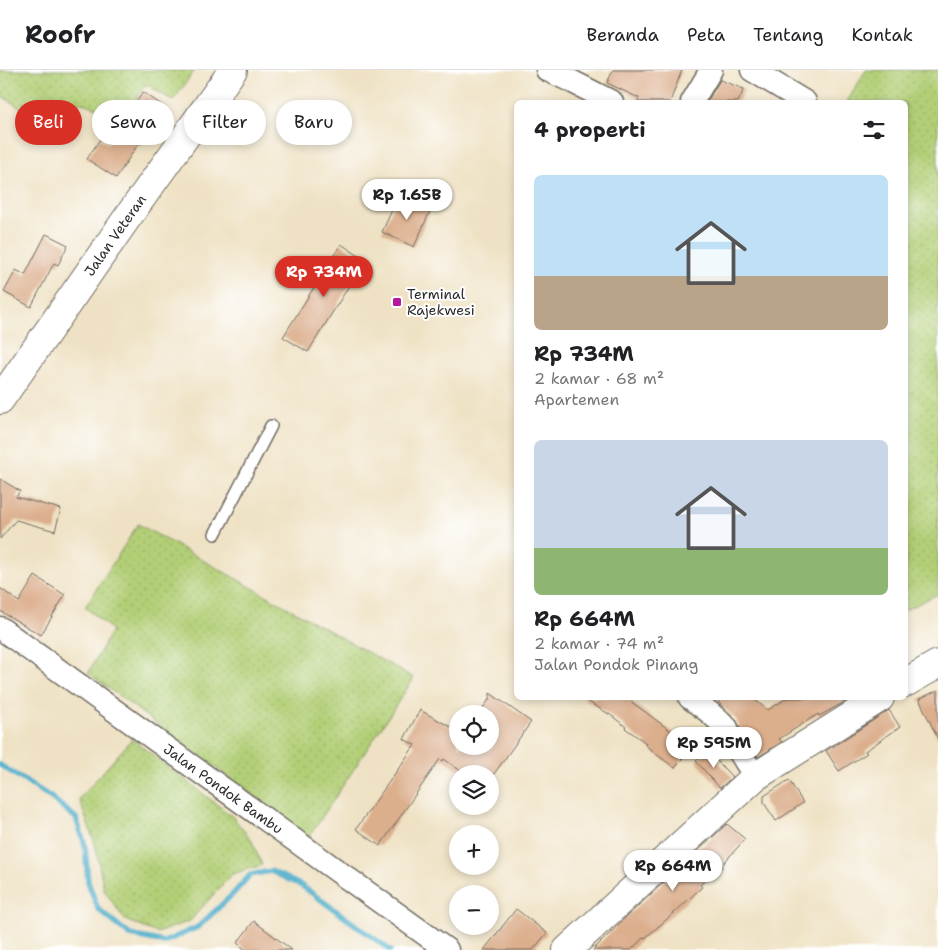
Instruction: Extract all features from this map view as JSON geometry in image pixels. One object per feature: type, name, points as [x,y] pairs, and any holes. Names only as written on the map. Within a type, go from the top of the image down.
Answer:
[{"type":"street","name":"Jalan Veteran","points":[[0,400],[125,220],[233,70]]},
{"type":"street","points":[[547,70],[608,100]]},
{"type":"street","points":[[693,100],[711,70]]},
{"type":"street","points":[[752,70],[801,100]]},
{"type":"street","name":"Jalan Pondok Bambu","points":[[0,628],[447,950]]},
{"type":"street","points":[[908,681],[938,664]]},
{"type":"street","points":[[693,700],[727,728],[729,735],[755,777]]},
{"type":"street","points":[[567,950],[755,777],[877,700]]},
{"type":"lane","points":[[215,534],[271,426]]},
{"type":"green space","points":[[0,70],[195,70],[174,100],[146,84],[135,100],[92,100],[92,106],[82,103],[82,100],[15,100],[15,104],[0,95]]},
{"type":"green space","points":[[866,70],[938,70],[938,594],[908,609],[908,100],[848,100]]},
{"type":"green space","points":[[138,524],[414,678],[309,837],[88,673],[112,630],[85,607]]},
{"type":"green space","points":[[132,739],[232,816],[251,839],[262,865],[232,874],[190,921],[157,933],[125,920],[104,890],[95,844],[79,799]]},
{"type":"building","points":[[613,70],[682,70],[671,100],[638,100],[639,98],[607,83]]},
{"type":"building","points":[[720,80],[744,89],[739,100],[708,100]]},
{"type":"building","points":[[143,92],[154,100],[138,100]]},
{"type":"building","points":[[96,145],[138,145],[116,178],[87,159]]},
{"type":"building","points":[[399,195],[431,209],[414,247],[382,232]]},
{"type":"building","points":[[46,234],[68,245],[58,265],[54,263],[31,307],[4,292],[16,270],[25,275]]},
{"type":"building","points":[[341,244],[365,260],[308,352],[283,337]]},
{"type":"building","points":[[0,479],[20,491],[16,497],[61,509],[55,531],[16,520],[0,539]]},
{"type":"building","points":[[35,576],[65,595],[41,635],[0,611],[0,588],[19,602]]},
{"type":"building","points":[[938,690],[938,739],[919,699]]},
{"type":"building","points":[[490,693],[531,722],[499,767],[499,765],[452,765],[444,759],[443,761],[440,759],[380,846],[356,829],[415,745],[404,739],[420,710],[449,726],[449,755],[499,755],[499,705],[485,705],[490,698]]},
{"type":"building","points":[[585,700],[629,700],[691,747],[675,768],[612,716]]},
{"type":"building","points":[[720,700],[755,700],[768,710],[784,700],[848,700],[819,716],[818,714],[779,739],[782,742],[758,757],[736,719],[718,702]]},
{"type":"building","points":[[889,710],[900,727],[865,751],[867,753],[839,771],[826,751]]},
{"type":"building","points":[[708,751],[732,777],[720,788],[696,761]]},
{"type":"building","points":[[789,780],[803,803],[776,821],[764,803],[764,796]]},
{"type":"building","points":[[727,824],[745,839],[723,866],[700,885],[702,887],[631,950],[593,950],[626,917]]},
{"type":"building","points":[[516,909],[547,933],[533,950],[484,950],[496,935],[499,935],[499,931]]},
{"type":"building","points":[[254,921],[292,950],[246,950],[237,943]]},
{"type":"waterway","points":[[0,765],[49,796],[76,818],[85,845],[88,882],[98,909],[130,935],[164,942],[198,927],[250,875],[271,871],[302,886],[390,950]]},
{"type":"place","name":"Terminal Rajekwesi","points":[[397,302]]}]
